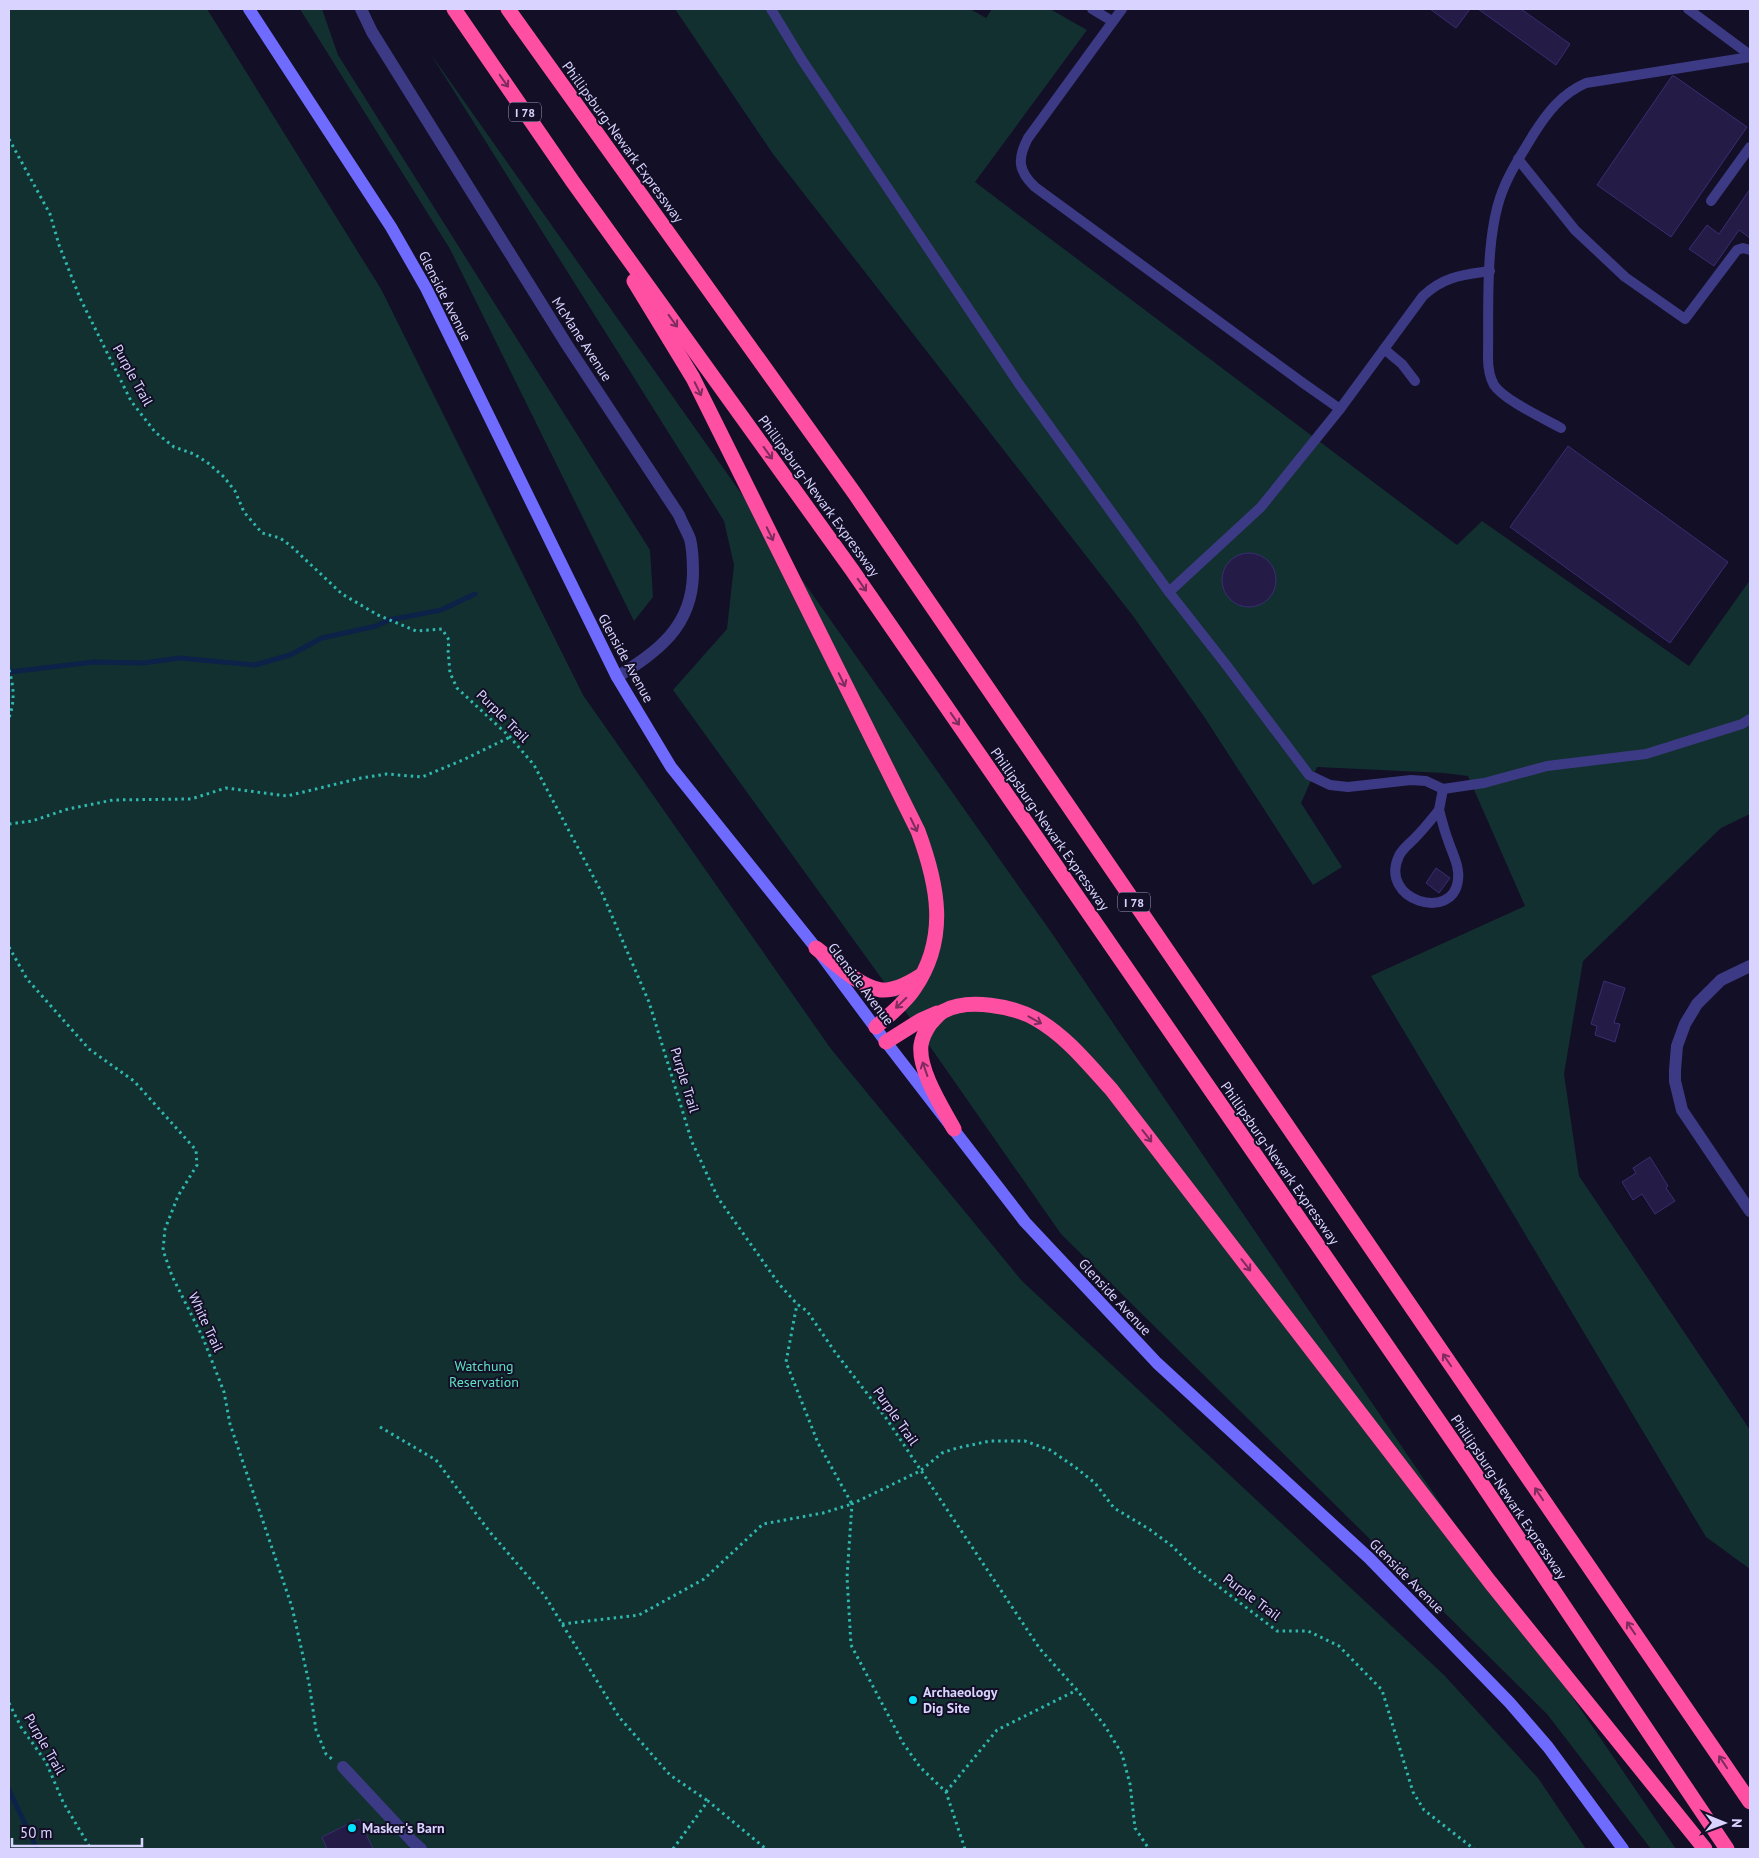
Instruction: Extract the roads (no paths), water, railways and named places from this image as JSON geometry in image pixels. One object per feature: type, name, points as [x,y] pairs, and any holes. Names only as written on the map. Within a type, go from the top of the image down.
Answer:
[{"type":"highway","name":"Phillipsburg-Newark Expressway","points":[[454,9],[573,182],[863,586],[1466,1461],[1727,1849]]},
{"type":"highway","name":"Phillipsburg-Newark Expressway","points":[[508,9],[855,494],[1750,1802]]},
{"type":"highway","points":[[573,182],[693,378],[918,831],[934,882],[937,906],[934,945],[922,976],[914,989],[905,1001],[876,1027]]},
{"type":"highway","points":[[816,948],[857,980],[881,990],[907,984],[922,976]]},
{"type":"highway","points":[[886,1042],[921,1020],[961,1005],[975,1005],[996,1006],[1017,1011],[1034,1018],[1050,1028],[1074,1049],[1117,1097],[1490,1582],[1705,1849]]},
{"type":"highway","points":[[943,1011],[926,1030],[921,1044],[922,1057],[925,1071],[954,1129]]},
{"type":"main road","name":"Glenside Avenue","points":[[249,9],[390,227],[426,288],[617,677],[671,767],[816,948],[1025,1222],[1157,1363],[1369,1558],[1510,1703],[1548,1747],[1623,1849]]},
{"type":"street","name":"McMane Avenue","points":[[361,9],[372,32],[567,345],[679,514],[690,540],[694,565],[693,590],[685,614],[674,633],[655,650],[617,677]]},
{"type":"street","points":[[1750,966],[1721,980],[1697,1004],[1685,1024],[1677,1046],[1675,1081],[1682,1110],[1750,1211]]},
{"type":"street","points":[[343,1767],[421,1849]]},
{"type":"lane","points":[[771,9],[802,60],[1019,384],[1169,592],[1309,774],[1330,785],[1348,787],[1411,780],[1426,782],[1443,789],[1484,783],[1547,766],[1646,754],[1742,724],[1750,719]]},
{"type":"lane","points":[[1092,9],[1112,22]]},
{"type":"lane","points":[[1122,9],[1021,150],[1020,164],[1025,177],[1035,188],[1340,409]]},
{"type":"lane","points":[[1688,9],[1750,56]]},
{"type":"lane","points":[[1560,428],[1504,396],[1494,386],[1489,374],[1492,240],[1496,213],[1504,186],[1540,124],[1560,99],[1571,90],[1586,83],[1750,56]]},
{"type":"lane","points":[[1711,201],[1750,147]]},
{"type":"lane","points":[[1518,159],[1575,230],[1626,277],[1685,319],[1737,250],[1743,248],[1750,250]]},
{"type":"lane","points":[[1169,592],[1261,507],[1340,409],[1423,296],[1434,286],[1448,278],[1490,271]]},
{"type":"lane","points":[[1384,349],[1402,364],[1415,381]]},
{"type":"lane","points":[[1439,810],[1405,847],[1399,856],[1396,867],[1397,878],[1405,892],[1417,901],[1428,904],[1448,898],[1456,890],[1458,880],[1456,862],[1439,810],[1443,789]]},
{"type":"waterway","points":[[9,672],[94,662],[143,663],[180,658],[255,665],[290,655],[322,638],[376,626],[389,620],[441,610],[475,594]]},
{"type":"waterway","points":[[9,1790],[37,1849]]},
{"type":"place","name":"Archaeology Dig Site","points":[[913,1700]]},
{"type":"place","name":"Masker's Barn","points":[[352,1828]]},
{"type":"park label","name":"Watchung Reservation","points":[[484,1374]]}]
